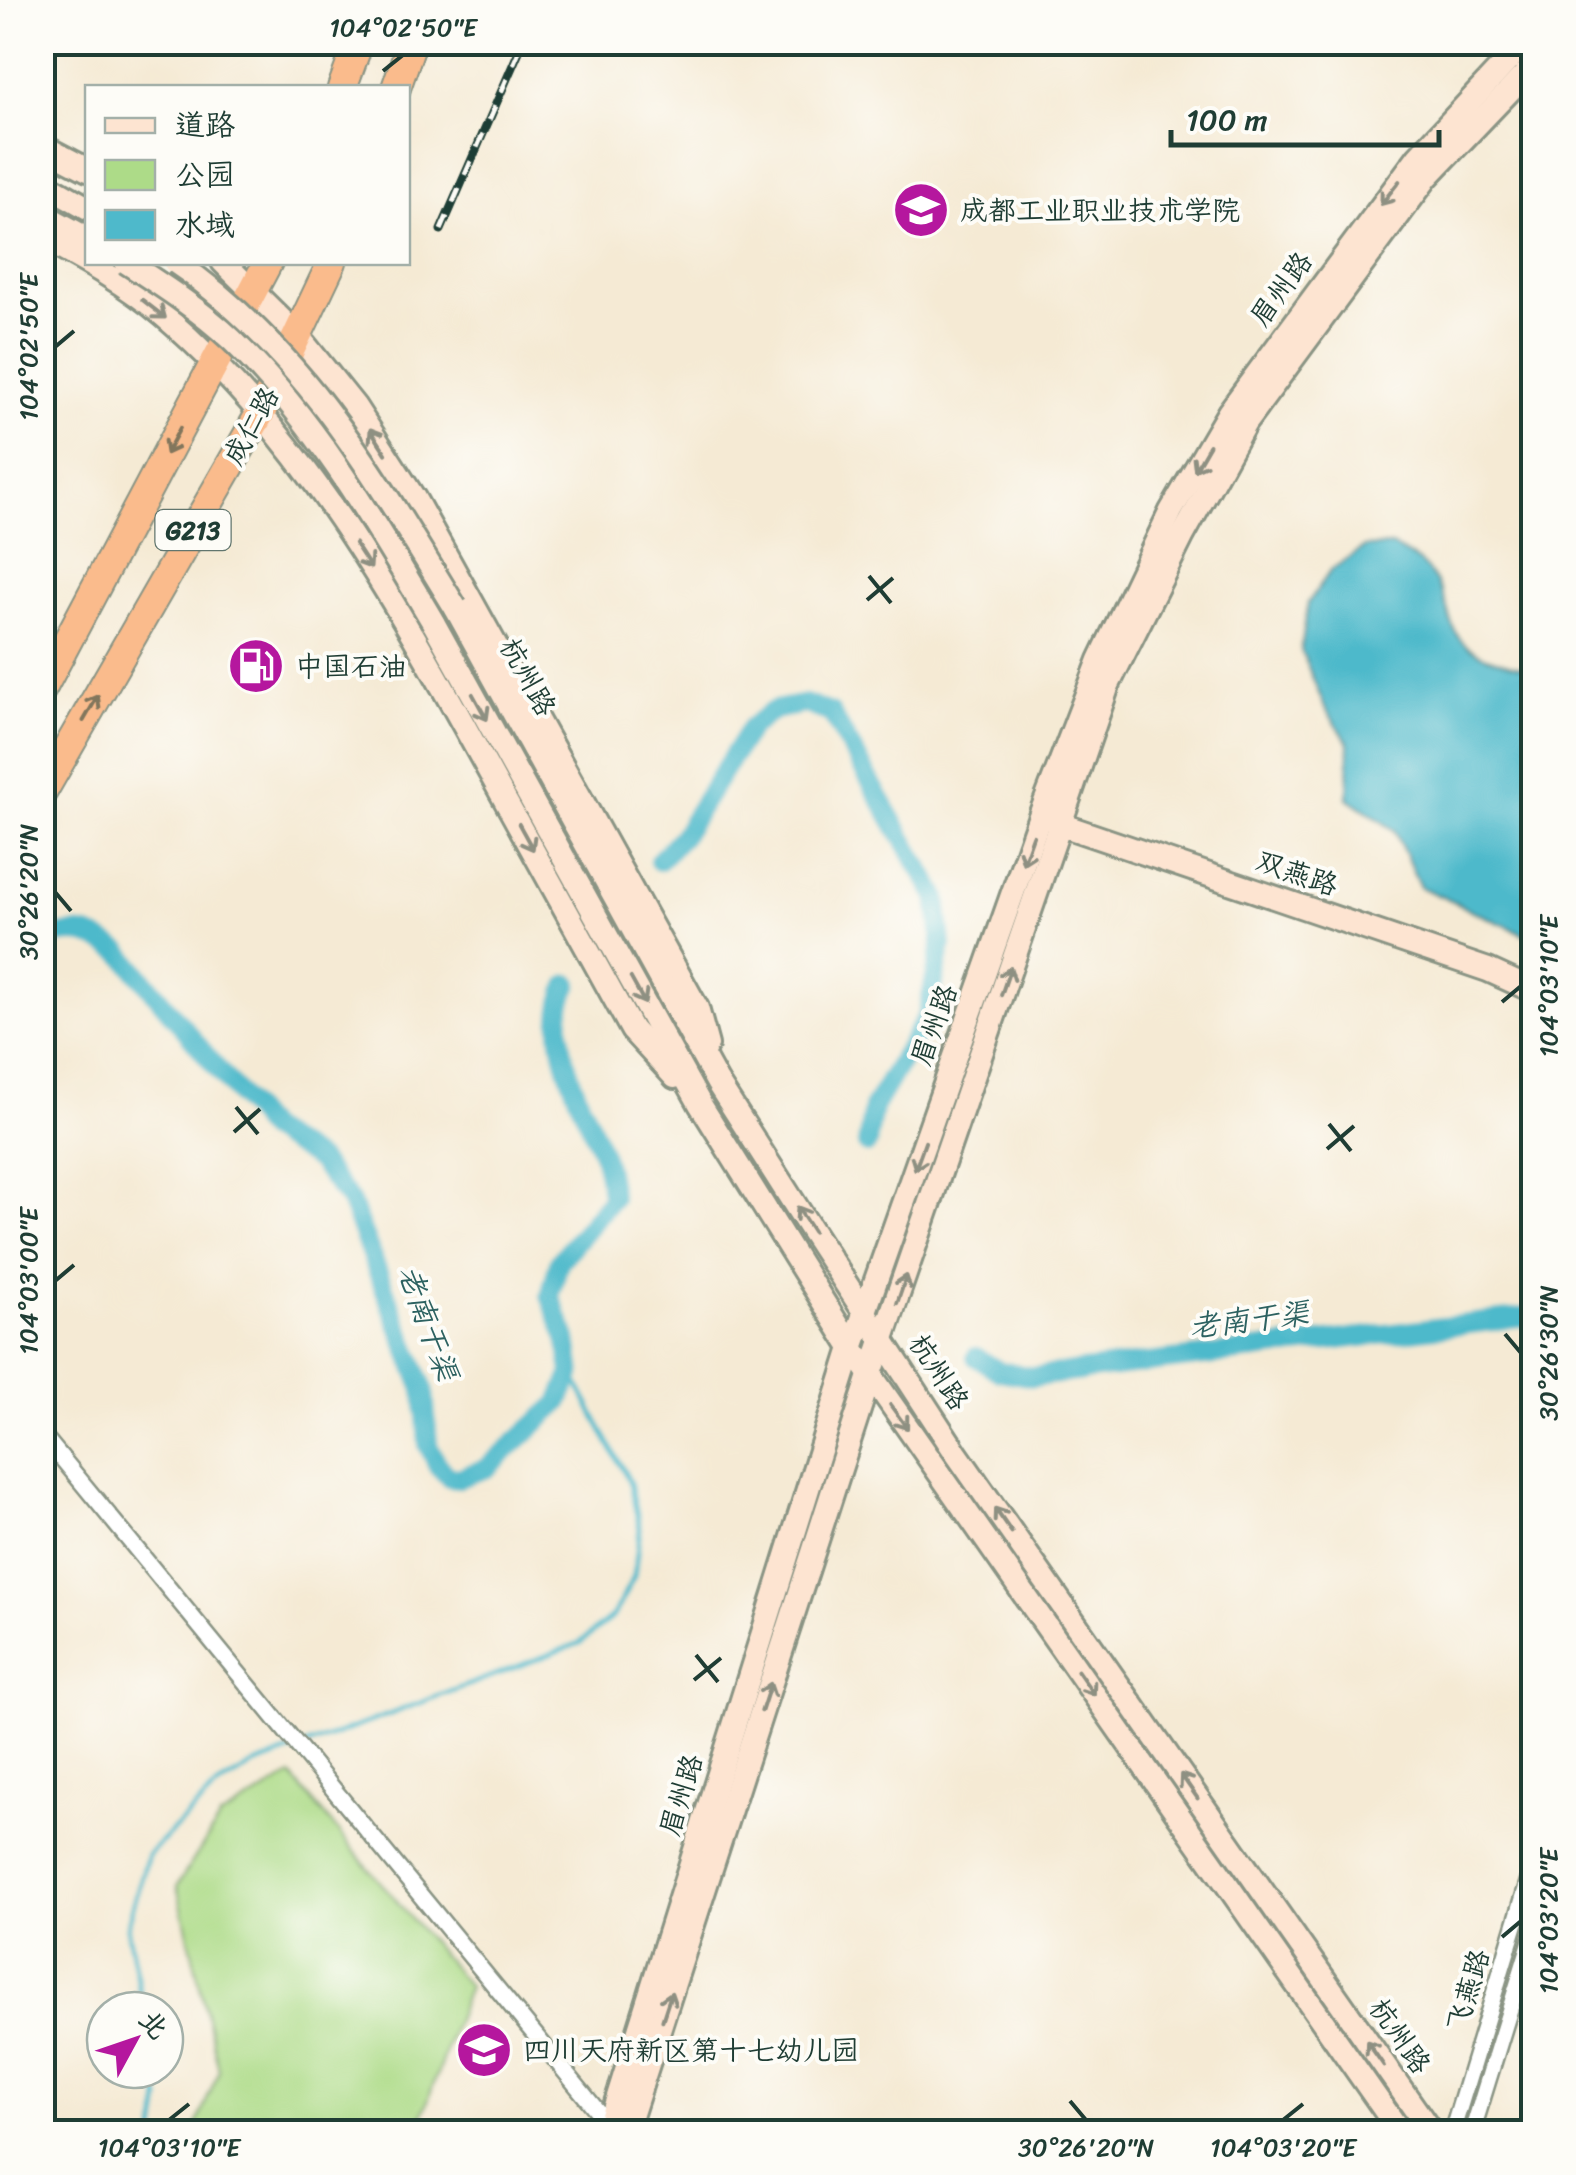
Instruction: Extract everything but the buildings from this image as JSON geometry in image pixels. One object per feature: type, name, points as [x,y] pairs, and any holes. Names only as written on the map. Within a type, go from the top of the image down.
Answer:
[{"type":"highway","points":[[343,85],[360,42]]},
{"type":"highway","points":[[397,85],[412,42]]},
{"type":"highway","name":"G213","points":[[42,689],[267,265]]},
{"type":"highway","name":"成仁路","points":[[42,792],[261,412],[331,265]]},
{"type":"main road","name":"眉州路","points":[[623,2128],[852,1348],[1050,818],[1100,660],[1171,512],[1228,412],[1418,157],[1525,42]]},
{"type":"main road","points":[[623,2128],[884,1342],[1050,818],[1108,685],[1182,537],[1245,423],[1427,177],[1534,65]]},
{"type":"main road","points":[[42,146],[85,168]]},
{"type":"main road","points":[[42,182],[85,206]]},
{"type":"main road","points":[[42,214],[85,238]]},
{"type":"main road","points":[[42,238],[85,263]]},
{"type":"main road","points":[[88,265],[162,314],[214,362],[261,412],[336,514],[415,636],[632,1030],[700,1104]]},
{"type":"main road","name":"杭州路","points":[[130,265],[229,338],[266,376],[360,497],[700,1104],[852,1348],[1400,2132]]},
{"type":"main road","name":"杭州路","points":[[180,265],[242,313],[328,408],[382,486],[455,607],[717,1082],[967,1470],[1431,2132]]},
{"type":"main road","points":[[225,265],[298,336],[356,407],[414,498],[697,1008],[717,1082]]},
{"type":"main road","name":"双燕路","points":[[1050,818],[1488,970],[1534,992]]},
{"type":"street","points":[[42,1434],[623,2128]]},
{"type":"street","name":"飞燕路","points":[[1452,2132],[1534,1863]]},
{"type":"street","name":"飞燕路","points":[[1472,2132],[1534,1931]]},
{"type":"green space","points":[[291,1776],[468,1986],[417,2132],[194,2132],[219,2070],[177,1886],[220,1818]]},
{"type":"water","points":[[1391,546],[1430,573],[1465,644],[1505,663],[1533,666],[1533,938],[1420,887],[1394,830],[1348,798],[1349,743],[1325,708],[1301,650],[1308,603],[1331,570],[1365,547]]},
{"type":"waterway","name":"老南干渠","points":[[659,861],[682,836],[751,727],[774,710],[805,704],[831,713],[937,897],[942,944],[927,1016],[873,1108],[867,1144]]},
{"type":"waterway","name":"老南干渠","points":[[42,939],[84,934],[121,952],[268,1130],[318,1160],[350,1201],[424,1390],[428,1445],[438,1466],[449,1477],[459,1478],[487,1468],[559,1403],[572,1373],[567,1339],[550,1296],[559,1262],[612,1198],[604,1159],[563,1049],[561,1005],[569,984]]},
{"type":"waterway","name":"老南干渠","points":[[976,1357],[999,1371],[1033,1377],[1534,1316]]},
{"type":"waterway","points":[[139,1990],[127,1927],[148,1855],[217,1787],[252,1766],[580,1643],[613,1616],[634,1576],[640,1529],[630,1483],[572,1373]]},
{"type":"waterway","points":[[155,2132],[158,2090]]},
{"type":"railway","points":[[441,230],[523,42]]},
{"type":"place","name":"成都工业职业技术学院","points":[[921,210]]},
{"type":"place","name":"中国石油","points":[[256,666]]},
{"type":"place","name":"四川天府新区第十七幼儿园","points":[[484,2050]]}]
